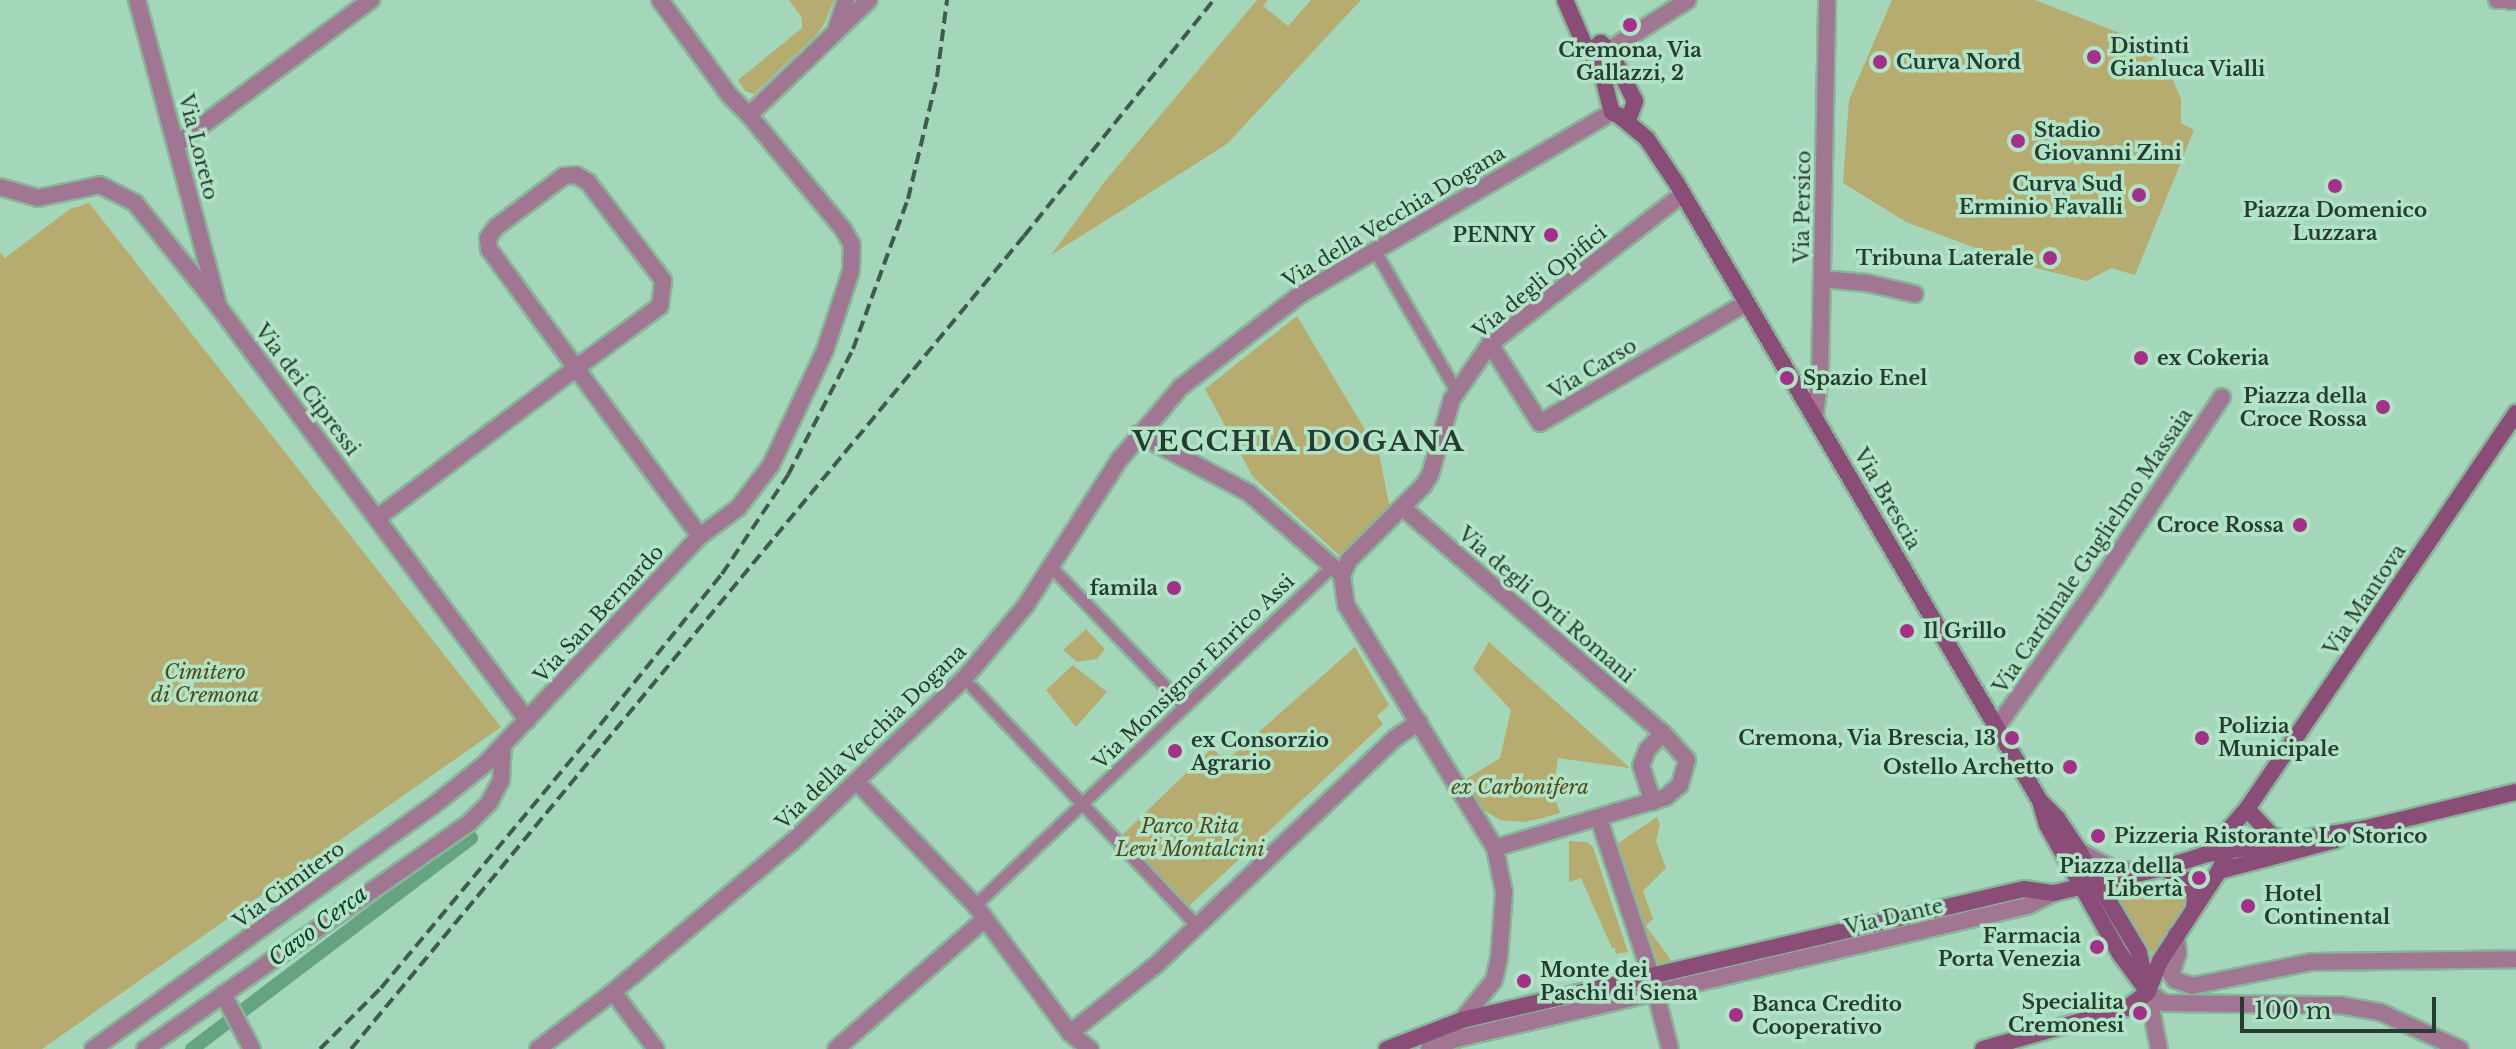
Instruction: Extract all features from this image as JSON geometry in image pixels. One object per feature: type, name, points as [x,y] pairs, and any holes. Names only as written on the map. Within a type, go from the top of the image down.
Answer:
[{"type":"main road","name":"Via Brescia","points":[[1565,0],[1600,48],[1635,106],[1647,139],[1815,415],[2040,801],[2047,825],[2081,886]]},
{"type":"main road","name":"Via Brescia","points":[[1600,48],[1591,60],[1608,89],[1617,114],[1647,139]]},
{"type":"main road","points":[[1617,114],[1630,115],[1635,106]]},
{"type":"main road","name":"Via Mantova","points":[[2207,854],[2247,809],[2516,413]]},
{"type":"main road","points":[[2148,992],[2120,954],[2081,886],[2163,868],[2207,854],[2367,828],[2516,792]]},
{"type":"main road","points":[[2040,801],[2057,818],[2079,851],[2139,952],[2148,992]]},
{"type":"main road","points":[[2247,809],[2272,836],[2294,840]]},
{"type":"main road","name":"Via Mantova","points":[[2219,871],[2247,809]]},
{"type":"main road","points":[[1983,1049],[2127,1008],[2148,992],[2176,934],[2219,871],[2310,850],[2367,828]]},
{"type":"main road","points":[[2163,868],[2190,882],[2195,897],[2194,909]]},
{"type":"main road","name":"Via Dante","points":[[1387,1049],[1462,1020],[1654,985],[1762,950],[2024,889],[2054,893],[2081,886]]},
{"type":"street","name":"Via Loreto","points":[[137,0],[218,306]]},
{"type":"street","points":[[177,144],[371,0]]},
{"type":"street","name":"Via San Bernardo","points":[[527,720],[700,536],[738,508],[771,465],[825,350],[851,271],[852,245],[843,229],[729,95],[660,0]]},
{"type":"street","points":[[835,32],[846,0]]},
{"type":"street","points":[[835,32],[863,0]]},
{"type":"street","points":[[749,115],[869,0]]},
{"type":"street","points":[[1600,48],[1688,0]]},
{"type":"street","name":"Via Persico","points":[[1815,415],[1820,374],[1827,0]]},
{"type":"street","points":[[2497,0],[2516,1]]},
{"type":"street","name":"Via della Vecchia Dogana","points":[[538,1049],[613,992],[858,783],[974,669],[1026,605],[1138,434],[1181,387],[1290,301],[1617,114]]},
{"type":"street","points":[[377,518],[576,368],[660,306],[665,292],[663,280],[588,182],[576,175],[564,176],[496,227],[488,238],[489,249],[576,368],[700,536]]},
{"type":"street","name":"Via dei Cipressi","points":[[0,187],[38,198],[100,185],[120,192],[135,203],[218,306],[527,720]]},
{"type":"street","name":"Via degli Opifici","points":[[1336,571],[1403,508],[1430,475],[1456,391],[1490,344],[1683,194]]},
{"type":"street","points":[[1375,251],[1456,391]]},
{"type":"street","points":[[1822,279],[1867,283],[1915,294]]},
{"type":"street","name":"Via Carso","points":[[1490,344],[1540,423],[1746,303]]},
{"type":"street","points":[[1791,376],[1800,382],[1820,374]]},
{"type":"street","name":"Via Cardinale Guglielmo Massaia","points":[[1996,728],[2095,589],[2222,397]]},
{"type":"street","points":[[1138,434],[1249,493],[1336,571],[1346,605],[1495,848],[1504,892],[1499,958],[1494,980],[1462,1020]]},
{"type":"street","name":"Via degli Orti Romani","points":[[1403,508],[1663,733],[1682,752],[1687,768],[1675,791],[1653,802],[1495,848]]},
{"type":"street","points":[[1051,567],[1184,706]]},
{"type":"street","name":"Via Monsignor Enrico Assi","points":[[980,912],[1083,803],[1184,706],[1336,571]]},
{"type":"street","points":[[972,687],[1197,926]]},
{"type":"street","name":"Via Cimitero","points":[[93,1049],[434,805],[503,747],[527,720]]},
{"type":"street","points":[[1070,1033],[1157,964],[1395,738],[1419,722]]},
{"type":"street","points":[[1653,802],[1641,766],[1647,750],[1663,733]]},
{"type":"street","points":[[145,1049],[469,823],[489,803],[501,780],[503,747]]},
{"type":"street","points":[[858,783],[980,912],[1070,1033],[1090,1049]]},
{"type":"street","points":[[1599,819],[1654,985],[1670,1049]]},
{"type":"street","points":[[2079,851],[2111,868],[2143,873]]},
{"type":"street","name":"Via Dante","points":[[1429,1049],[1459,1044],[1654,985],[1741,973],[2027,906],[2054,893]]},
{"type":"street","points":[[836,1049],[980,912]]},
{"type":"street","points":[[2176,934],[2178,953],[2171,974],[2175,980],[2192,986],[2311,962],[2516,959]]},
{"type":"street","points":[[1741,973],[1762,950]]},
{"type":"street","points":[[2218,980],[2219,1001]]},
{"type":"street","points":[[613,992],[656,1049]]},
{"type":"street","points":[[2148,992],[2164,1003],[2219,1001],[2339,1005],[2380,1012],[2460,1049]]},
{"type":"street","points":[[2148,992],[2159,1049]]},
{"type":"street","points":[[223,994],[252,1049]]},
{"type":"green space","points":[[789,0],[834,0],[825,23],[816,35],[754,94],[745,91],[738,80],[802,28],[802,18]]},
{"type":"green space","points":[[1257,0],[1268,0],[1263,6],[1288,26],[1311,0],[1361,0],[1227,144],[1051,255],[1106,180]]},
{"type":"green space","name":"Stadio Giovanni Zini","points":[[1892,0],[2035,0],[2158,48],[2150,65],[2173,80],[2181,99],[2181,123],[2194,130],[2135,275],[2111,268],[2087,281],[2013,262],[1906,222],[1843,183],[1849,100]]},
{"type":"green space","name":"Cimitero di Cremona","points":[[89,203],[501,727],[42,1049],[0,1049],[0,253],[5,258],[70,209]]},
{"type":"green space","points":[[1297,316],[1379,453],[1390,509],[1340,556],[1253,477],[1205,389]]},
{"type":"green space","points":[[1086,629],[1105,649],[1097,659],[1077,662],[1063,650]]},
{"type":"green space","name":"ex Carbonifera","points":[[1489,642],[1630,768],[1558,758],[1553,793],[1560,813],[1543,818],[1524,822],[1500,820],[1477,806],[1463,781],[1500,758],[1511,710],[1473,669]]},
{"type":"green space","name":"Parco Rita Levi Montalcini","points":[[1355,647],[1389,705],[1377,716],[1383,724],[1187,908],[1120,837],[1212,748],[1226,761]]},
{"type":"green space","points":[[1073,665],[1107,692],[1076,727],[1046,690]]},
{"type":"green space","points":[[1657,817],[1660,824],[1656,841],[1666,868],[1643,891],[1653,919],[1646,926],[1674,964],[1659,965],[1617,844]]},
{"type":"green space","points":[[1569,841],[1587,842],[1593,847],[1628,952],[1616,954],[1615,948],[1612,948],[1581,878],[1569,882]]},
{"type":"green space","points":[[2171,881],[2185,884],[2188,903],[2151,954],[2116,895]]},
{"type":"waterway","name":"Cavo Cerca","points":[[192,1049],[471,838]]},
{"type":"railway","points":[[320,1049],[381,988],[600,725],[722,574],[788,475],[853,349],[908,199],[937,77],[947,0]]},
{"type":"railway","points":[[351,1049],[1024,236],[1214,0]]},
{"type":"place","name":"Cremona, Via Gallazzi, 2","points":[[1630,25]]},
{"type":"place","name":"Distinti Gianluca Vialli","points":[[2094,57]]},
{"type":"place","name":"Curva Nord","points":[[1880,62]]},
{"type":"place","name":"Stadio Giovanni Zini","points":[[2018,141]]},
{"type":"place","name":"Piazza Domenico Luzzara","points":[[2335,186]]},
{"type":"place","name":"Curva Sud Erminio Favalli","points":[[2139,195]]},
{"type":"place","name":"PENNY","points":[[1551,235]]},
{"type":"place","name":"Tribuna Laterale","points":[[2050,258]]},
{"type":"place","name":"ex Cokeria","points":[[2141,358]]},
{"type":"place","name":"Spazio Enel","points":[[1787,378]]},
{"type":"place","name":"Piazza della Croce Rossa","points":[[2383,407]]},
{"type":"place","name":"Croce Rossa","points":[[2300,525]]},
{"type":"place","name":"famila","points":[[1174,588]]},
{"type":"place","name":"Il Grillo","points":[[1907,631]]},
{"type":"place","name":"Cremona, Via Brescia, 13","points":[[2012,738]]},
{"type":"place","name":"Polizia Municipale","points":[[2202,738]]},
{"type":"place","name":"ex Consorzio Agrario","points":[[1175,751]]},
{"type":"place","name":"Ostello Archetto","points":[[2070,767]]},
{"type":"place","name":"Pizzeria Ristorante Lo Storico","points":[[2098,836]]},
{"type":"place","name":"Piazza della Libertà","points":[[2199,878]]},
{"type":"place","name":"Hotel Continental","points":[[2248,906]]},
{"type":"place","name":"Farmacia Porta Venezia","points":[[2097,947]]},
{"type":"place","name":"Monte dei Paschi di Siena","points":[[1524,981]]},
{"type":"place","name":"Specialita Cremonesi","points":[[2140,1013]]},
{"type":"place","name":"Banca Credito Cooperativo","points":[[1736,1015]]},
{"type":"district","name":"VECCHIA DOGANA","points":[[1299,442]]}]
